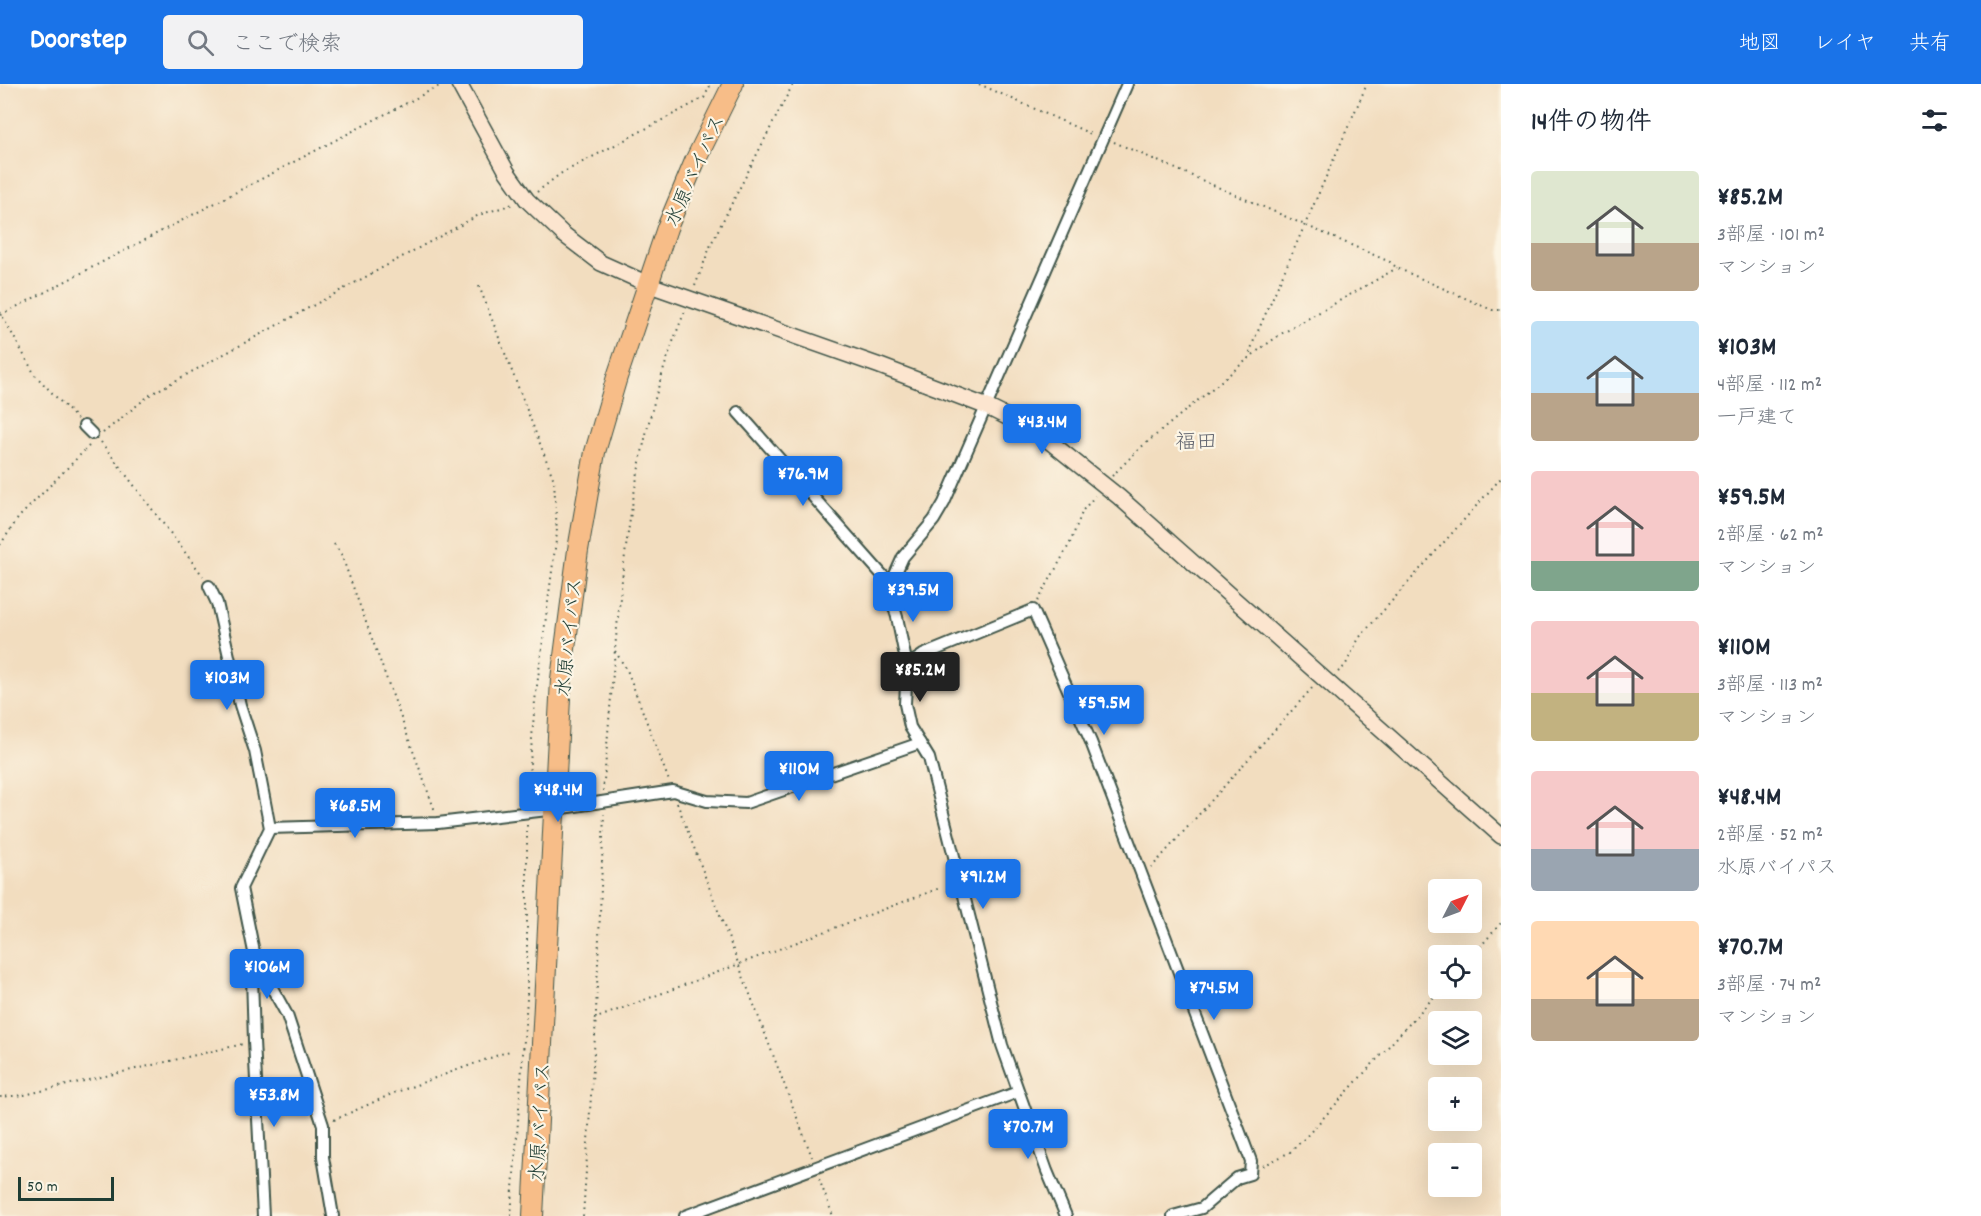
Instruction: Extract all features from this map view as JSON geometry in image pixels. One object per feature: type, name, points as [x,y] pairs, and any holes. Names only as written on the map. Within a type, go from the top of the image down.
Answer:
[{"type":"highway","name":"水原バイパス","points":[[533,1216],[561,679],[578,550],[595,452],[617,377],[650,285],[667,228],[695,161],[733,84]]},
{"type":"street","points":[[459,84],[520,191],[563,234],[601,263],[650,285],[880,366],[985,406],[1039,433],[1104,485],[1501,836]]},
{"type":"street","points":[[889,588],[903,557],[934,520],[944,502],[1126,84]]},
{"type":"street","points":[[738,412],[885,578],[907,666],[905,704],[910,727],[929,758],[1002,1045],[1066,1216]]},
{"type":"street","points":[[209,586],[217,603],[240,705],[255,751],[270,828],[241,888],[255,957],[287,1015],[323,1125],[323,1157],[333,1216]]},
{"type":"street","points":[[907,666],[923,655],[1033,610],[1091,742],[1251,1161],[1250,1174],[1237,1178],[1202,1208],[1188,1214],[1173,1216]]},
{"type":"street","points":[[270,828],[438,823],[556,809],[673,791],[707,801],[746,803],[920,743]]},
{"type":"street","points":[[255,957],[252,976],[254,1041],[263,1216]]},
{"type":"street","points":[[685,1216],[1018,1092]]},
{"type":"path","points":[[209,586],[91,433],[35,375],[1,314],[443,84]]},
{"type":"path","points":[[0,545],[19,517],[91,433],[151,394],[520,191],[560,174],[704,98],[711,84]]},
{"type":"path","points":[[693,289],[712,242],[793,84]]},
{"type":"path","points":[[979,84],[1390,262],[1397,268],[1492,310],[1501,310]]},
{"type":"path","points":[[1248,359],[1254,340],[1367,84]]},
{"type":"path","points":[[1033,610],[1070,543],[1083,510],[1139,449],[1281,334],[1397,268]]},
{"type":"path","points":[[479,286],[554,480],[556,533],[535,701],[527,812],[527,999],[511,1216]]},
{"type":"path","points":[[583,1216],[604,812],[602,802],[615,650],[634,489],[666,357],[686,308]]},
{"type":"path","points":[[1141,874],[1155,866],[1321,678],[1334,675],[1345,666],[1359,638],[1501,478]]},
{"type":"path","points":[[334,544],[341,554],[432,798],[438,823]]},
{"type":"path","points":[[615,650],[627,670],[833,1216]]},
{"type":"path","points":[[594,1019],[940,888]]},
{"type":"path","points":[[1482,945],[1501,923]]},
{"type":"path","points":[[1250,1174],[1290,1152],[1304,1139],[1432,999]]},
{"type":"path","points":[[0,1098],[24,1095],[83,1079],[254,1041]]},
{"type":"path","points":[[323,1125],[394,1093],[512,1050]]},
{"type":"district","name":"福田","points":[[1196,441]]}]
